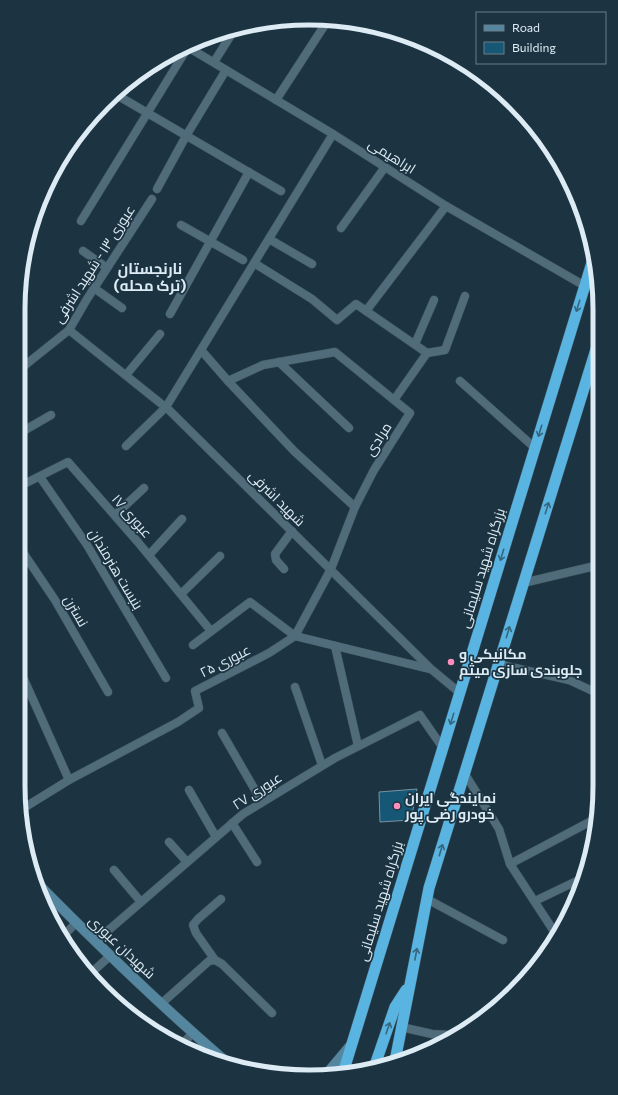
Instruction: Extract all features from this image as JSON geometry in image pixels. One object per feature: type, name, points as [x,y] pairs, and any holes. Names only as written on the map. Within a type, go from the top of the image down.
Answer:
[{"type":"highway","name":"بزرگراه شهید سلیمانی","points":[[344,1068],[590,267]]},
{"type":"highway","points":[[396,1056],[429,888],[593,359]]},
{"type":"highway","points":[[376,1062],[395,1007],[411,981]]},
{"type":"highway","points":[[348,1068],[350,1049]]},
{"type":"main road","name":"شهیدان عبوری","points":[[46,892],[76,923],[219,1055]]},
{"type":"main road","name":"شهیدان عبوری","points":[[193,1033],[203,1049]]},
{"type":"main road","points":[[331,1069],[350,1049]]},
{"type":"street","points":[[276,100],[324,26]]},
{"type":"street","points":[[214,62],[231,36]]},
{"type":"street","name":"ابراهیمی","points":[[193,50],[333,134],[446,206],[584,286]]},
{"type":"street","points":[[82,221],[182,55]]},
{"type":"street","points":[[157,189],[186,136],[226,70]]},
{"type":"street","points":[[120,97],[281,191]]},
{"type":"street","points":[[126,446],[166,407],[333,134]]},
{"type":"street","points":[[341,228],[385,167]]},
{"type":"street","points":[[170,314],[211,243],[249,172]]},
{"type":"street","name":"عبوری ۱۳ - شهید اشرفی","points":[[25,366],[69,330],[94,288],[152,199]]},
{"type":"street","points":[[366,311],[446,206]]},
{"type":"street","points":[[181,225],[243,260]]},
{"type":"street","points":[[269,239],[312,264]]},
{"type":"street","points":[[83,251],[107,268]]},
{"type":"street","points":[[254,263],[312,299],[336,320],[356,304],[427,353]]},
{"type":"street","points":[[94,288],[122,308]]},
{"type":"street","points":[[394,400],[427,353],[445,350],[465,296]]},
{"type":"street","points":[[415,344],[434,300]]},
{"type":"street","name":"شهید اشرفی","points":[[69,330],[166,407],[431,669],[460,693]]},
{"type":"street","points":[[126,375],[160,334]]},
{"type":"street","points":[[201,350],[294,451],[354,508]]},
{"type":"street","name":"مرادی","points":[[279,362],[335,352],[410,413],[374,470],[354,508],[331,569],[295,636]]},
{"type":"street","points":[[228,381],[263,365],[279,362],[349,428]]},
{"type":"street","points":[[460,381],[535,448]]},
{"type":"street","points":[[25,430],[51,415]]},
{"type":"street","name":"عبوری ۱۷","points":[[25,484],[68,462],[149,555],[211,631]]},
{"type":"street","name":"بنبست هنرمندان","points":[[40,476],[87,545],[166,678]]},
{"type":"street","points":[[115,515],[144,488]]},
{"type":"street","points":[[149,555],[182,519]]},
{"type":"street","points":[[284,569],[276,560],[275,554],[292,531]]},
{"type":"street","name":"نسترن","points":[[25,555],[55,600],[108,692]]},
{"type":"street","points":[[181,594],[220,556]]},
{"type":"street","points":[[523,583],[593,566]]},
{"type":"street","points":[[193,644],[250,602],[295,636],[431,669]]},
{"type":"street","name":"عبوری ۲۵","points":[[26,806],[69,780],[178,722],[199,708],[195,691],[269,653],[295,636]]},
{"type":"street","points":[[335,646],[358,746]]},
{"type":"street","points":[[498,664],[569,680],[593,691]]},
{"type":"street","points":[[25,682],[69,780]]},
{"type":"street","points":[[295,687],[322,765]]},
{"type":"street","name":"عبوری ۲۷","points":[[96,941],[242,814],[322,765],[420,715],[443,748]]},
{"type":"street","points":[[222,733],[262,802]]},
{"type":"street","points":[[464,774],[499,829],[510,864],[553,930]]},
{"type":"street","points":[[189,790],[216,836]]},
{"type":"street","points":[[510,864],[591,821]]},
{"type":"street","points":[[232,823],[257,862]]},
{"type":"street","points":[[169,842],[187,862]]},
{"type":"street","points":[[114,870],[141,902]]},
{"type":"street","points":[[535,901],[576,881]]},
{"type":"street","points":[[221,899],[193,925],[196,933],[215,960],[222,964],[272,1013]]},
{"type":"street","points":[[427,899],[503,940]]},
{"type":"street","points":[[66,933],[76,923]]},
{"type":"street","points":[[93,971],[111,955]]},
{"type":"street","points":[[162,1003],[209,961],[215,960]]},
{"type":"street","points":[[401,1027],[432,1034],[446,1035]]},
{"type":"street","points":[[184,1042],[193,1033]]},
{"type":"building","name":"نمایندگی ایران خودرو رضی پور","points":[[417,789],[411,820],[380,822],[379,792]]},
{"type":"place","name":"مکانیکی و جلوبندی سازی میثم","points":[[451,662]]},
{"type":"place","name":"نمایندگی ایران خودرو رضی پور","points":[[397,806]]},
{"type":"district","name":"نارنجستان (ترک محله)","points":[[150,278]]}]
